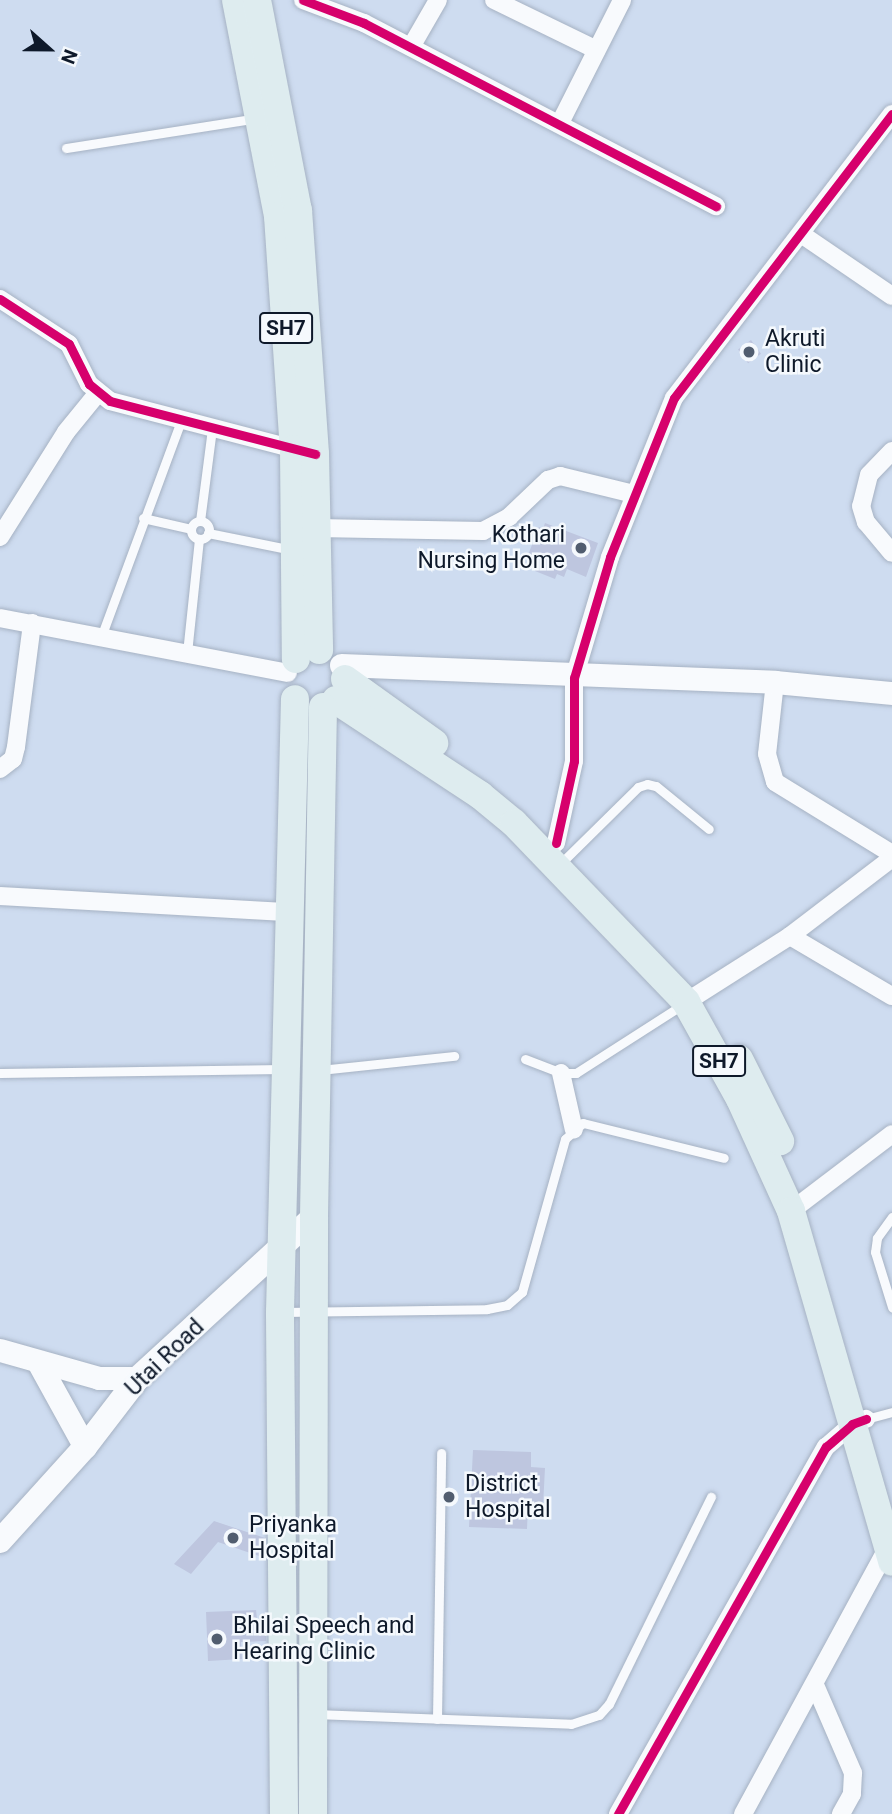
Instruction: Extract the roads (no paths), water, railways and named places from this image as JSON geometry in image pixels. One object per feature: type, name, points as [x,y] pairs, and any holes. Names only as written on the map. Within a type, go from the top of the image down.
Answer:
[{"type":"main road","name":"SH7","points":[[236,0],[259,118],[288,213]]},
{"type":"main road","name":"SH7","points":[[257,0],[288,213],[304,452],[316,528],[318,679]]},
{"type":"main road","name":"SH7","points":[[304,452],[294,551],[318,679],[524,809],[561,855],[693,998],[759,1094],[870,1419],[892,1511]]},
{"type":"main road","points":[[313,1814],[298,1714],[280,1312],[290,912],[318,679]]},
{"type":"main road","points":[[284,1814],[298,1714],[314,1314],[318,679]]},
{"type":"main road","name":"Utai Road","points":[[0,1541],[85,1447],[138,1378],[281,1251],[314,1217]]},
{"type":"main road","name":"SH7","points":[[870,1419],[891,1551]]},
{"type":"street","points":[[303,0],[411,47],[716,206]]},
{"type":"street","points":[[411,47],[438,0]]},
{"type":"street","points":[[494,0],[597,50]]},
{"type":"street","points":[[560,123],[622,0]]},
{"type":"street","points":[[561,855],[574,761],[574,678],[634,494],[674,398],[702,356],[801,234],[892,114]]},
{"type":"street","points":[[801,234],[892,296]]},
{"type":"street","points":[[2,304],[69,344],[97,394],[131,409],[304,452]]},
{"type":"street","points":[[0,537],[66,432],[97,394]]},
{"type":"street","points":[[892,451],[869,474],[861,506],[866,522],[892,553]]},
{"type":"street","points":[[316,528],[483,531],[509,517],[548,480],[560,476],[634,494]]},
{"type":"street","points":[[0,618],[318,679],[574,678],[775,682],[890,688]]},
{"type":"street","points":[[0,769],[13,759],[16,747],[32,623]]},
{"type":"street","points":[[693,998],[790,936],[892,856],[775,782],[767,754],[775,682]]},
{"type":"street","points":[[0,896],[290,912]]},
{"type":"street","points":[[790,936],[892,996]]},
{"type":"street","points":[[561,1073],[574,1130]]},
{"type":"street","points":[[799,1206],[892,1134]]},
{"type":"street","points":[[0,1350],[99,1378],[138,1378]]},
{"type":"street","points":[[38,1362],[85,1447]]},
{"type":"street","points":[[618,1814],[826,1447],[870,1419]]},
{"type":"street","points":[[743,1814],[891,1551]]},
{"type":"street","points":[[815,1685],[853,1773],[852,1794],[841,1814]]},
{"type":"lane","points":[[66,149],[259,118]]},
{"type":"lane","points":[[101,637],[181,421]]},
{"type":"lane","points":[[191,529],[200,521],[212,429]]},
{"type":"lane","points":[[143,518],[191,529],[204,536],[294,551]]},
{"type":"lane","points":[[187,653],[207,525],[200,521]]},
{"type":"lane","points":[[561,855],[638,787],[647,784],[656,786],[709,829]]},
{"type":"lane","points":[[525,1059],[561,1073],[592,1065],[693,998]]},
{"type":"lane","points":[[317,1070],[454,1056]]},
{"type":"lane","points":[[0,1073],[285,1069]]},
{"type":"lane","points":[[280,1312],[314,1314],[507,1305],[522,1292],[565,1139],[583,1123],[724,1158]]},
{"type":"lane","points":[[892,1217],[877,1238],[875,1252],[892,1307]]},
{"type":"lane","points":[[437,1719],[441,1453]]},
{"type":"lane","points":[[298,1714],[571,1724],[599,1715],[609,1704],[711,1497]]},
{"type":"place","name":"Akruti Clinic","points":[[749,352]]},
{"type":"place","name":"Kothari Nursing Home","points":[[581,548]]},
{"type":"place","name":"District Hospital","points":[[449,1497]]},
{"type":"place","name":"Priyanka Hospital","points":[[233,1538]]},
{"type":"place","name":"Bhilai Speech and Hearing Clinic","points":[[217,1639]]}]
